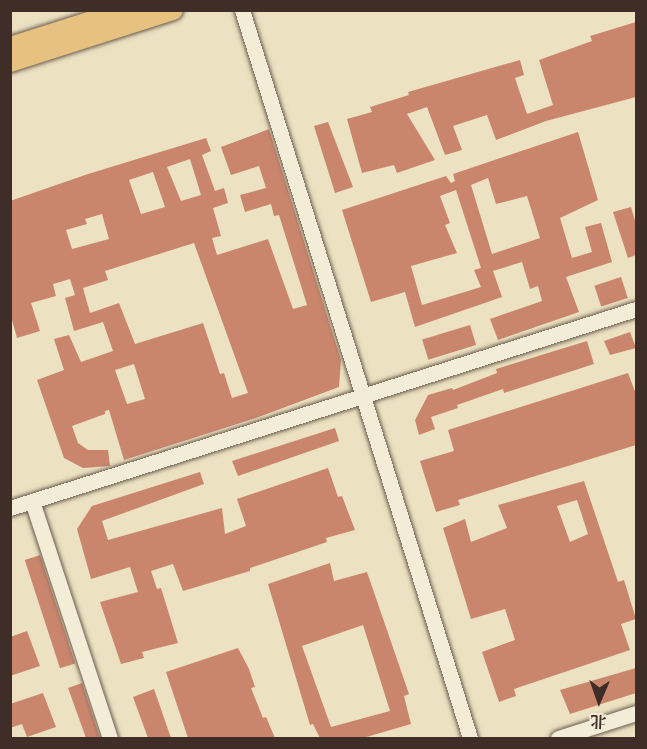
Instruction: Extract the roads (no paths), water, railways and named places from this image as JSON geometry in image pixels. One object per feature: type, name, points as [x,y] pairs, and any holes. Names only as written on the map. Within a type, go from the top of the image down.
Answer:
[{"type":"main road","points":[[10,47],[126,10]]},
{"type":"main road","points":[[10,62],[173,10]]},
{"type":"street","points":[[242,10],[470,738]]},
{"type":"street","points":[[10,508],[636,309]]},
{"type":"street","points":[[32,501],[110,738]]},
{"type":"street","points":[[558,738],[636,712]]}]
